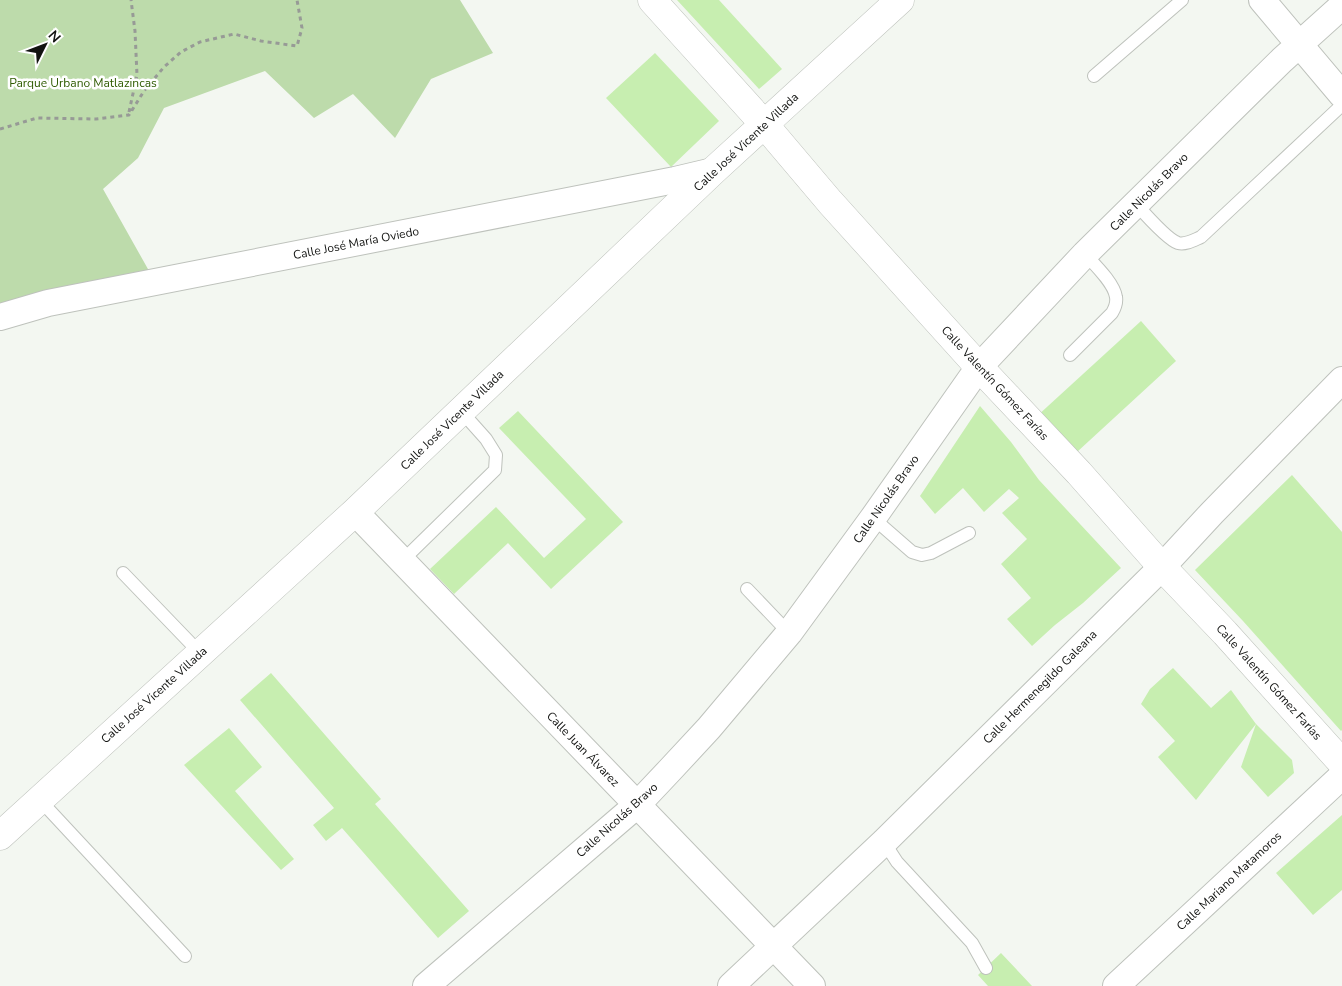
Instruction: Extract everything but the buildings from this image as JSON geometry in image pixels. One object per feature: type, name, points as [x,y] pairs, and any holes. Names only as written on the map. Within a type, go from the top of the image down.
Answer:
[{"type":"main road","name":"Calle Valentín Gómez Farías","points":[[652,0],[979,367],[1079,473],[1342,764]]},
{"type":"main road","name":"Calle José Vicente Villada","points":[[0,836],[355,512],[713,171],[900,0]]},
{"type":"street","points":[[1262,0],[1342,94]]},
{"type":"street","name":"Calle Nicolás Bravo","points":[[426,986],[637,805],[709,728],[789,633],[873,518],[979,367],[1085,254],[1299,44],[1342,6]]},
{"type":"street","name":"Calle José María Oviedo","points":[[0,317],[48,304],[713,171]]},
{"type":"street","name":"Calle Hermenegildo Galeana","points":[[731,986],[884,842],[1162,567],[1342,380]]},
{"type":"street","name":"Calle Juan Álvarez","points":[[355,512],[812,986]]},
{"type":"street","name":"Calle Mariano Matamoros","points":[[1116,986],[1342,776]]},
{"type":"lane","points":[[1094,76],[1182,0]]},
{"type":"lane","points":[[1136,204],[1158,227],[1177,243],[1187,243],[1201,237],[1342,105]]},
{"type":"lane","points":[[1070,355],[1112,313],[1116,306],[1113,288],[1085,254]]},
{"type":"lane","points":[[402,561],[496,470],[496,455],[486,439],[461,411]]},
{"type":"lane","points":[[873,518],[912,552],[922,555],[931,553],[969,533]]},
{"type":"lane","points":[[123,573],[200,653]]},
{"type":"lane","points":[[747,589],[789,633]]},
{"type":"lane","points":[[39,799],[185,956]]},
{"type":"lane","points":[[884,842],[898,862],[972,943],[986,968]]},
{"type":"path","points":[[129,115],[137,75],[131,0]]},
{"type":"path","points":[[129,115],[144,91],[164,67],[181,52],[200,42],[234,34],[297,46],[302,28],[297,0]]},
{"type":"path","points":[[0,129],[37,118],[96,119],[129,115]]},
{"type":"green space","name":"Parque Urbano Matlazincas","points":[[0,0],[460,0],[493,53],[431,79],[395,138],[353,94],[314,118],[265,71],[164,108],[138,158],[103,189],[153,278],[0,309]]}]
